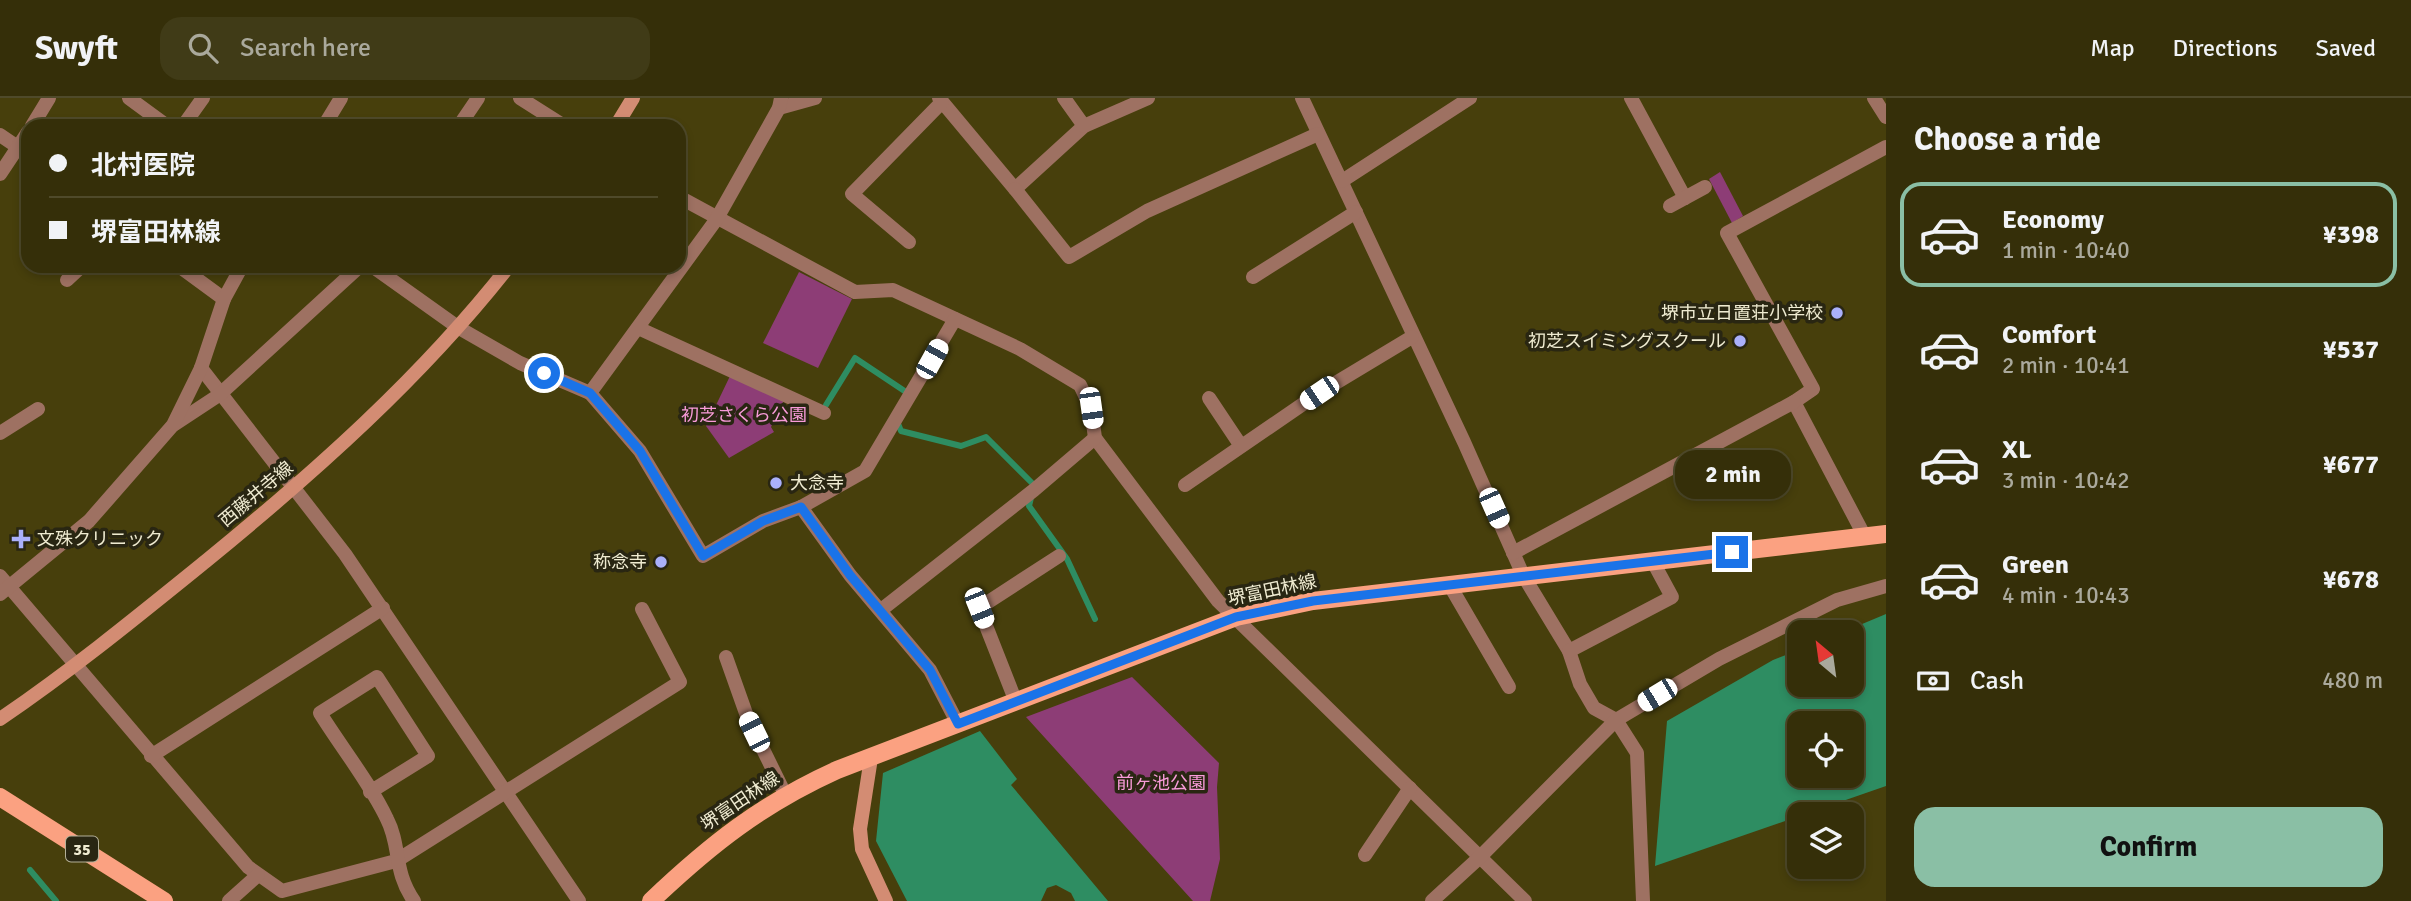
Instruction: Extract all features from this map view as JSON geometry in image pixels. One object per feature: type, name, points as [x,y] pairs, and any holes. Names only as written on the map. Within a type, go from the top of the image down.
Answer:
[{"type":"main road","points":[[620,119],[633,98]]},
{"type":"main road","name":"西藤井寺線","points":[[0,719],[76,667],[295,488],[459,328],[503,273]]},
{"type":"main road","name":"堺富田林線","points":[[651,901],[728,832],[785,794],[1236,617],[1313,601],[1886,534]]},
{"type":"main road","points":[[871,758],[860,829],[862,849],[886,901]]},
{"type":"main road","name":"35","points":[[0,797],[164,901]]},
{"type":"street","points":[[36,119],[49,98]]},
{"type":"street","points":[[129,98],[158,119]]},
{"type":"street","points":[[188,119],[202,98]]},
{"type":"street","points":[[328,119],[341,98]]},
{"type":"street","points":[[464,119],[478,98]]},
{"type":"street","points":[[520,98],[553,119]]},
{"type":"street","points":[[686,262],[716,220],[780,103],[815,98]]},
{"type":"street","points":[[1064,98],[1084,125]]},
{"type":"street","points":[[1015,189],[1084,125],[1148,98]]},
{"type":"street","points":[[1302,98],[1412,337],[1464,442],[1523,575],[1569,651],[1580,684],[1594,708],[1616,720],[1637,753],[1643,901]]},
{"type":"street","points":[[1342,181],[1470,98]]},
{"type":"street","points":[[1631,98],[1685,198]]},
{"type":"street","points":[[1874,98],[1886,117]]},
{"type":"street","points":[[909,243],[852,194],[940,100],[1069,257],[1147,211],[1318,134]]},
{"type":"street","points":[[0,135],[21,150]]},
{"type":"street","points":[[1513,553],[1794,402],[1813,388],[1727,233],[1886,147]]},
{"type":"street","points":[[0,174],[21,153]]},
{"type":"street","points":[[1670,206],[1705,187]]},
{"type":"street","points":[[686,201],[716,220],[855,292],[893,290],[1020,349],[1080,385],[1091,408],[1095,438],[1218,601],[1525,901]]},
{"type":"street","points":[[1253,277],[1356,212]]},
{"type":"street","points":[[67,280],[74,273]]},
{"type":"street","points":[[189,273],[224,299]]},
{"type":"street","points":[[238,273],[224,299],[201,368],[173,425],[89,521],[3,586],[257,875],[282,891],[396,861],[680,682],[642,610]]},
{"type":"street","points":[[173,425],[219,395],[352,273]]},
{"type":"street","points":[[382,273],[459,328],[520,363],[590,393],[640,451],[703,556],[763,521],[801,507],[865,471],[955,319]]},
{"type":"street","points":[[590,393],[678,273]]},
{"type":"street","points":[[638,328],[824,413]]},
{"type":"street","points":[[1185,485],[1319,393],[1412,337]]},
{"type":"street","points":[[201,368],[219,395],[295,488],[383,608],[579,901]]},
{"type":"street","points":[[1209,398],[1241,446]]},
{"type":"street","points":[[1794,402],[1865,537]]},
{"type":"street","points":[[0,433],[38,409]]},
{"type":"street","points":[[881,610],[1032,492],[1095,438]]},
{"type":"street","points":[[801,507],[850,575],[930,670],[958,724]]},
{"type":"street","points":[[1016,702],[979,608],[1059,556]]},
{"type":"street","points":[[1569,651],[1672,597],[1652,560]]},
{"type":"street","points":[[1449,584],[1509,687]]},
{"type":"street","points":[[1432,901],[1480,858],[1616,720],[1718,659],[1837,600],[1886,586]]},
{"type":"street","points":[[151,756],[383,608]]},
{"type":"street","points":[[726,657],[748,719],[785,794]]},
{"type":"street","points":[[370,792],[428,756],[377,677],[320,713],[370,792],[388,820],[402,885],[414,901]]},
{"type":"street","points":[[1365,855],[1410,788]]},
{"type":"street","points":[[229,901],[257,875]]},
{"type":"green space","points":[[1720,172],[1743,216],[1732,223],[1709,179]]},
{"type":"green space","points":[[799,272],[852,299],[818,368],[763,343]]},
{"type":"green space","name":"初芝さくら公園","points":[[730,376],[784,400],[771,427],[774,432],[729,458],[706,426]]},
{"type":"green space","name":"前ヶ池公園","points":[[1132,677],[1219,763],[1217,787],[1220,859],[1210,901],[1193,901],[1026,717]]},
{"type":"shaded area","points":[[1886,614],[1886,786],[1840,802],[1787,802],[1787,820],[1655,866],[1667,721],[1787,655],[1787,697],[1864,697],[1864,623]]},
{"type":"shaded area","points":[[980,731],[1017,779],[1011,785],[1108,901],[1075,901],[1071,893],[1056,885],[1047,888],[1041,901],[907,901],[876,841],[883,773]]},
{"type":"waterway","points":[[826,405],[855,358],[909,394]]},
{"type":"waterway","points":[[897,421],[901,431],[961,446],[986,437],[1034,485],[1029,506],[1067,559],[1095,619]]},
{"type":"waterway","points":[[30,870],[56,901]]},
{"type":"place","name":"堺市立日置荘小学校","points":[[1837,313]]},
{"type":"place","name":"初芝スイミングスクール","points":[[1740,341]]},
{"type":"place","name":"大念寺","points":[[776,483]]},
{"type":"place","name":"文殊クリニック","points":[[21,539]]},
{"type":"place","name":"称念寺","points":[[661,562]]},
{"type":"route","points":[[544,373],[590,393],[640,451],[703,556],[763,521],[801,507],[850,575],[930,670],[958,724],[1236,617],[1313,601],[1732,552]]}]
